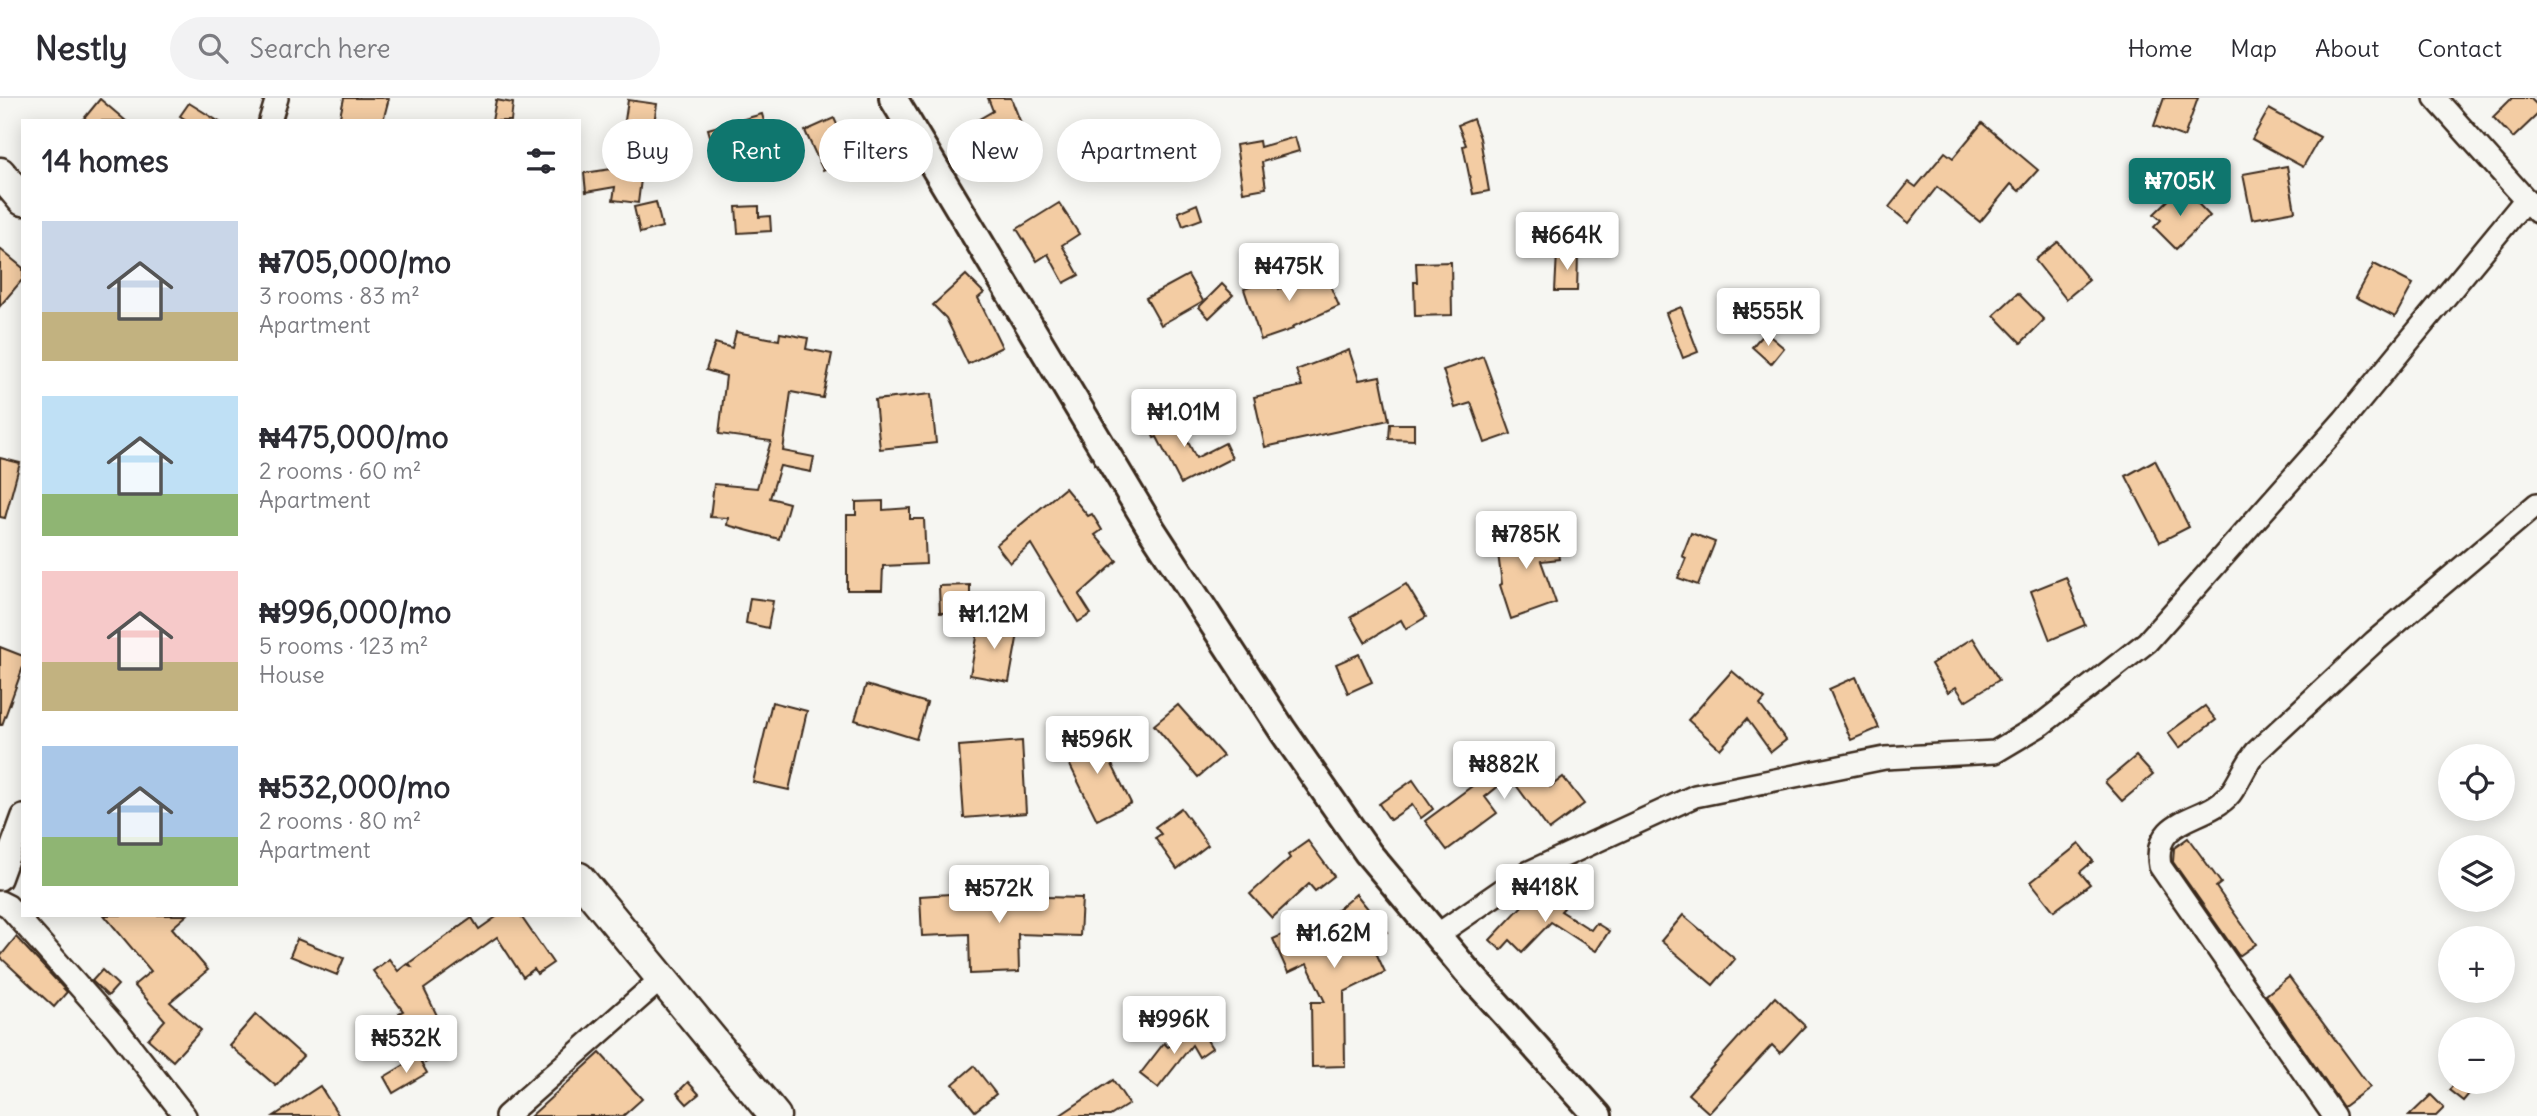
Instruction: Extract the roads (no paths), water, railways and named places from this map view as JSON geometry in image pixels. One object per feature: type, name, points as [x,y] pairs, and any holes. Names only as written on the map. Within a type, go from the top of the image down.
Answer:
[{"type":"main road","points":[[0,173],[21,198]]},
{"type":"main road","points":[[581,880],[775,1116]]},
{"type":"street","points":[[271,119],[277,98]]},
{"type":"street","points":[[892,98],[1152,530],[1283,731],[1368,853],[1598,1116]]},
{"type":"street","points":[[1437,934],[1527,873],[1695,796],[1885,758],[1995,752],[2042,724],[2147,642],[2531,205],[2435,98]]},
{"type":"street","points":[[2334,1116],[2160,866],[2158,854],[2163,838],[2182,822],[2211,809],[2229,794],[2246,764],[2286,724],[2374,642],[2537,504]]},
{"type":"street","points":[[0,879],[21,821]]},
{"type":"street","points":[[0,902],[8,906],[117,1029],[185,1116]]},
{"type":"street","points":[[506,1116],[661,979]]}]
